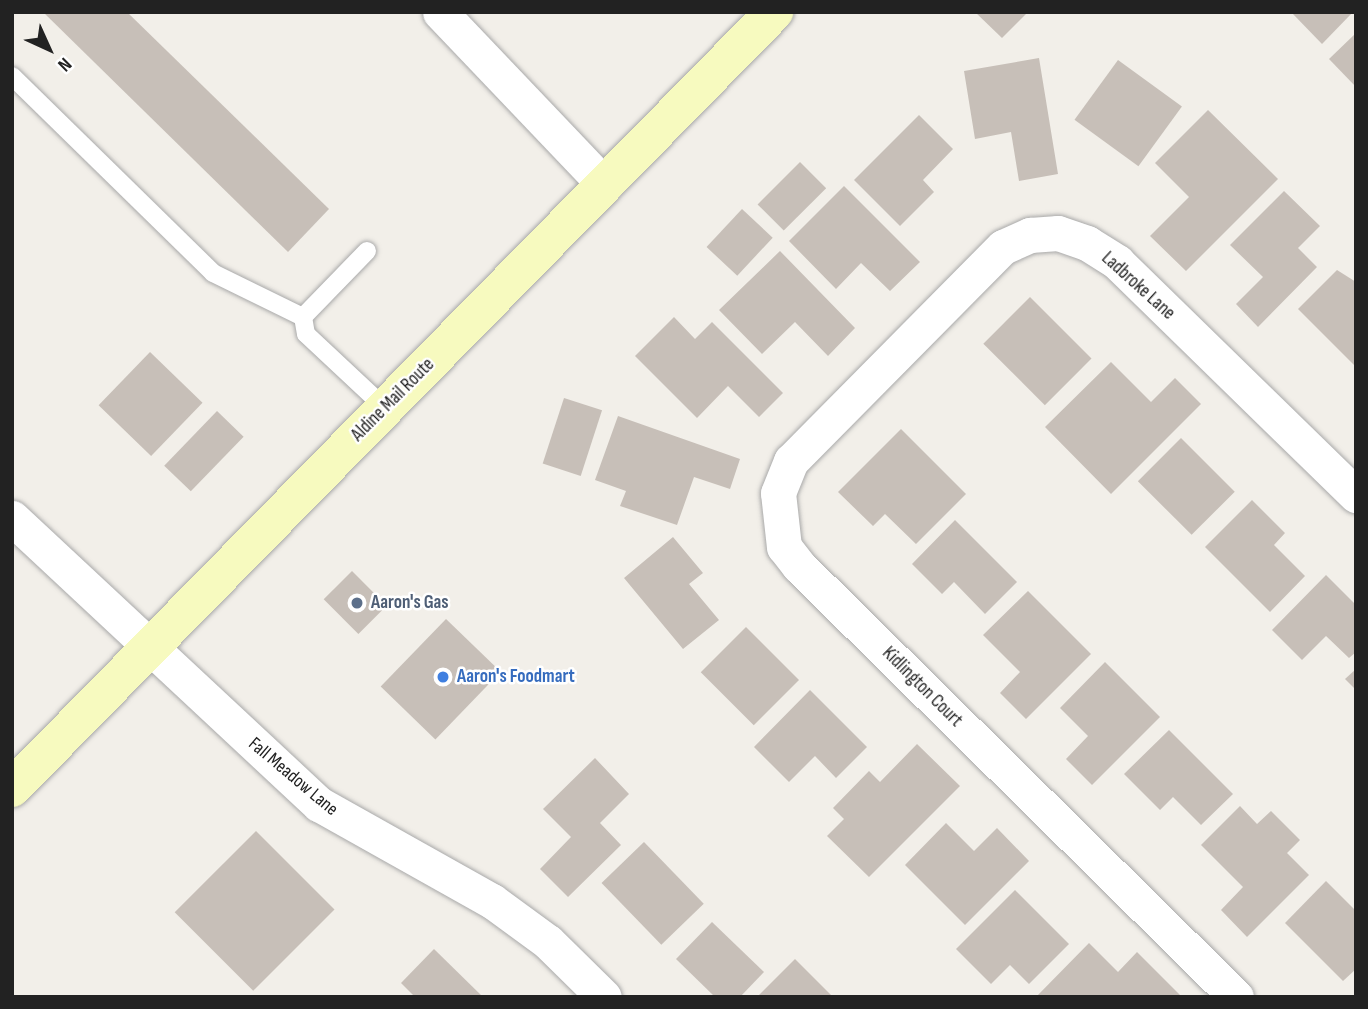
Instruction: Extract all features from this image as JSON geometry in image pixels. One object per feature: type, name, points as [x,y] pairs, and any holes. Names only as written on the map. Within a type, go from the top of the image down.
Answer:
[{"type":"main road","name":"Aldine Mail Route","points":[[12,788],[774,12]]},
{"type":"street","points":[[440,12],[605,185]]},
{"type":"street","name":"Ladbroke Lane","points":[[898,349],[1003,247],[1030,236],[1058,233],[1087,243],[1117,261],[1356,495]]},
{"type":"street","name":"Kidlington Court","points":[[898,349],[791,461],[778,494],[784,547],[1236,997]]},
{"type":"street","name":"Fall Meadow Lane","points":[[12,517],[148,649],[319,804],[492,901],[548,942],[604,997]]},
{"type":"lane","points":[[12,76],[213,273],[303,317]]},
{"type":"lane","points":[[303,317],[367,251]]},
{"type":"lane","points":[[303,317],[306,334],[385,408]]},
{"type":"building","points":[[43,12],[127,12],[329,209],[288,252]]},
{"type":"building","points":[[975,12],[1028,12],[1002,38]]},
{"type":"building","points":[[1291,12],[1353,12],[1322,44]]},
{"type":"building","points":[[1356,33],[1356,87],[1329,59]]},
{"type":"building","points":[[1039,58],[1058,174],[1019,181],[1011,132],[975,139],[964,71]]},
{"type":"building","points":[[1118,60],[1182,106],[1138,166],[1075,120]]},
{"type":"building","points":[[1208,110],[1278,179],[1186,271],[1150,236],[1189,197],[1155,163]]},
{"type":"building","points":[[919,115],[953,149],[923,180],[934,192],[900,226],[854,180]]},
{"type":"building","points":[[800,162],[826,188],[784,231],[758,204]]},
{"type":"building","points":[[844,186],[920,262],[890,291],[861,263],[836,289],[789,241]]},
{"type":"building","points":[[1284,191],[1320,226],[1298,248],[1317,267],[1258,327],[1236,304],[1263,277],[1230,245]]},
{"type":"building","points":[[742,209],[773,238],[737,276],[707,247]]},
{"type":"building","points":[[780,251],[855,328],[828,356],[795,322],[762,354],[719,310]]},
{"type":"building","points":[[1337,270],[1356,282],[1354,365],[1298,309]]},
{"type":"building","points":[[1030,297],[1092,359],[1045,405],[983,344]]},
{"type":"building","points":[[674,317],[695,339],[712,322],[783,393],[759,417],[728,386],[697,418],[635,356]]},
{"type":"building","points":[[150,352],[203,403],[151,456],[99,405]]},
{"type":"building","points":[[1111,362],[1151,402],[1175,378],[1201,404],[1111,494],[1045,427]]},
{"type":"building","points":[[564,398],[602,410],[581,476],[543,464]]},
{"type":"building","points":[[217,411],[244,437],[191,491],[164,466]]},
{"type":"building","points":[[618,416],[740,459],[730,489],[694,477],[677,525],[620,506],[626,491],[595,480]]},
{"type":"building","points":[[901,429],[966,494],[916,544],[885,514],[873,526],[838,492]]},
{"type":"building","points":[[1181,438],[1235,492],[1192,535],[1138,481]]},
{"type":"building","points":[[1252,500],[1285,533],[1274,545],[1305,576],[1270,612],[1205,547]]},
{"type":"building","points":[[955,520],[1017,582],[985,614],[954,582],[942,594],[912,564]]},
{"type":"building","points":[[673,537],[703,573],[689,584],[719,620],[683,649],[624,578]]},
{"type":"building","points":[[352,571],[387,606],[358,634],[324,599]]},
{"type":"building","points":[[1326,575],[1356,605],[1356,652],[1349,658],[1326,636],[1302,660],[1272,630]]},
{"type":"building","points":[[1028,591],[1091,654],[1026,719],[1000,693],[1020,672],[983,635]]},
{"type":"building","points":[[446,619],[501,672],[435,739],[381,687]]},
{"type":"building","points":[[746,627],[799,680],[754,725],[701,672]]},
{"type":"building","points":[[1105,662],[1160,717],[1092,785],[1066,759],[1088,736],[1060,708]]},
{"type":"building","points":[[1356,669],[1356,690],[1345,679]]},
{"type":"building","points":[[810,690],[867,747],[836,778],[815,756],[789,782],[754,747]]},
{"type":"building","points":[[1169,730],[1233,794],[1201,825],[1173,797],[1160,810],[1124,774]]},
{"type":"building","points":[[917,744],[960,786],[869,877],[827,836],[844,819],[833,808],[869,771],[880,782]]},
{"type":"building","points":[[595,758],[629,794],[600,823],[621,845],[568,897],[540,869],[571,837],[543,809]]},
{"type":"building","points":[[1240,806],[1257,824],[1271,811],[1300,840],[1287,853],[1309,875],[1247,937],[1221,910],[1243,887],[1201,845]]},
{"type":"building","points":[[946,823],[974,851],[997,828],[1029,861],[965,925],[905,865]]},
{"type":"building","points":[[256,831],[334,909],[253,991],[175,912]]},
{"type":"building","points":[[644,842],[704,904],[661,945],[602,883]]},
{"type":"building","points":[[1326,881],[1356,911],[1356,969],[1343,981],[1285,923]]},
{"type":"building","points":[[1015,890],[1069,944],[1029,984],[1010,965],[991,984],[956,949]]},
{"type":"building","points":[[712,922],[764,972],[740,997],[715,997],[676,959]]},
{"type":"building","points":[[1089,943],[1118,972],[1137,952],[1182,997],[1036,997]]},
{"type":"building","points":[[434,949],[483,997],[415,997],[401,983]]},
{"type":"building","points":[[795,959],[833,997],[757,997]]},
{"type":"place","name":"Aaron's Gas","points":[[357,603]]},
{"type":"place","name":"Aaron's Foodmart","points":[[443,677]]}]
